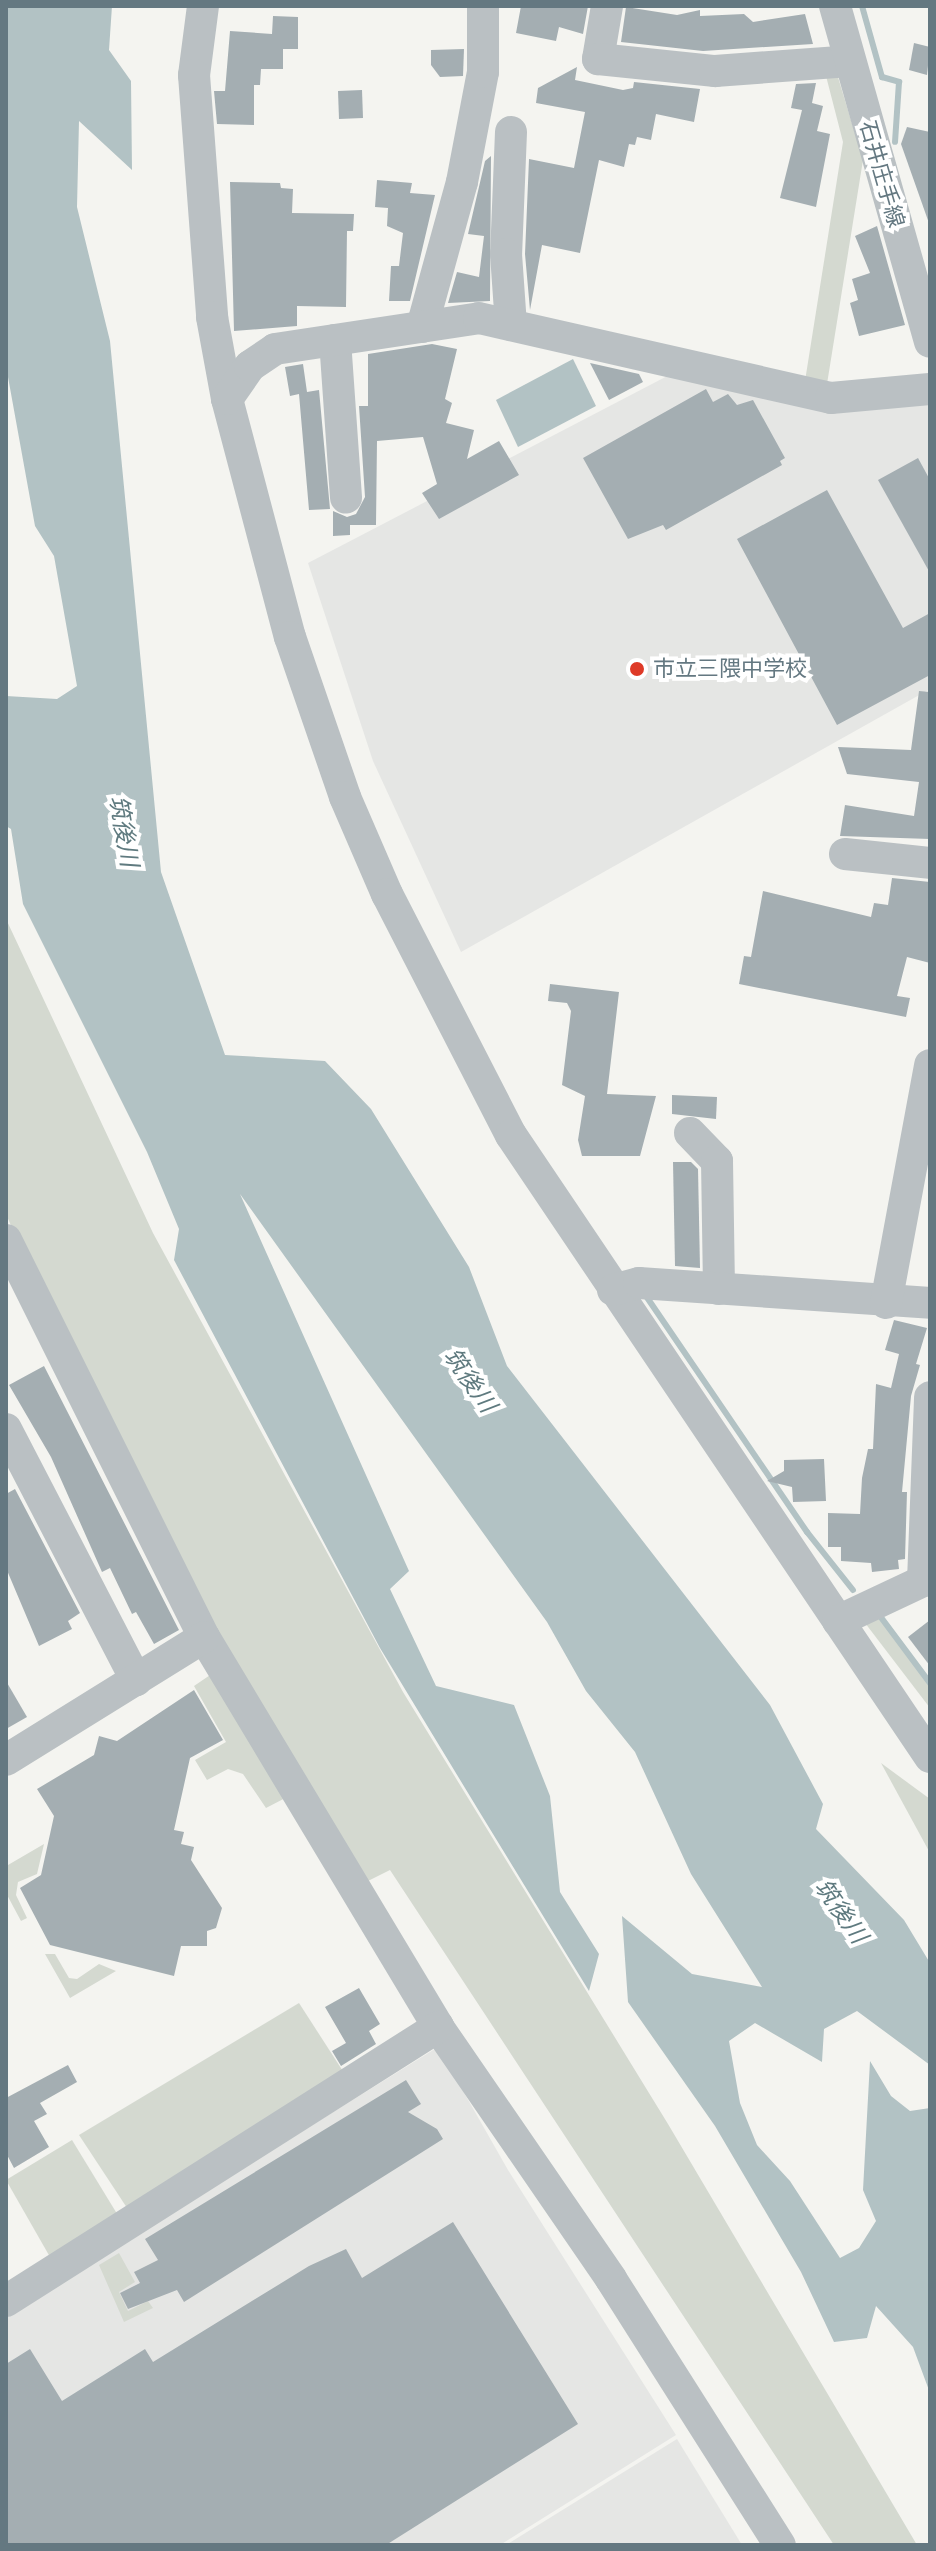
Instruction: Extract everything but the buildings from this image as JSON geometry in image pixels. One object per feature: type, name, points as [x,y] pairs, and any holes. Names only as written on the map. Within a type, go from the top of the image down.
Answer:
[{"type":"street","points":[[203,6],[194,75],[212,317],[227,399],[290,637],[351,811],[387,894],[511,1135],[930,1757]]},
{"type":"street","points":[[422,327],[462,182],[483,72],[483,6]]},
{"type":"street","points":[[607,6],[598,59],[715,71],[850,61]]},
{"type":"street","name":"石井庄手線","points":[[835,6],[930,342]]},
{"type":"street","points":[[511,132],[506,254],[511,325]]},
{"type":"street","points":[[227,399],[250,366],[275,349],[479,318],[831,398],[930,389]]},
{"type":"street","points":[[335,340],[346,498]]},
{"type":"street","points":[[845,854],[930,863]]},
{"type":"street","points":[[886,1303],[930,1065]]},
{"type":"street","points":[[690,1133],[717,1161],[719,1289]]},
{"type":"street","points":[[6,1240],[204,1637],[438,2027],[611,2279],[780,2545]]},
{"type":"street","points":[[613,1290],[639,1283],[886,1303],[930,1303]]},
{"type":"street","points":[[838,1621],[923,1581],[930,1397]]},
{"type":"street","points":[[6,1429],[136,1680]]},
{"type":"street","points":[[6,1760],[204,1637]]},
{"type":"street","points":[[6,2301],[438,2027]]},
{"type":"shaded area","points":[[837,74],[863,160],[827,384],[805,381],[843,142],[826,76]]},
{"type":"shaded area","name":"市立三隈中学校","points":[[675,372],[928,401],[930,689],[461,952],[373,761],[308,563]]},
{"type":"shaded area","points":[[6,919],[153,1233],[403,1692],[668,2124],[917,2545],[834,2545],[390,1870],[362,1884],[224,1644],[47,1309],[6,1214]]},
{"type":"shaded area","points":[[874,1612],[930,1686],[930,1708],[862,1619]]},
{"type":"shaded area","points":[[216,1671],[293,1794],[266,1808],[243,1774],[228,1769],[207,1780],[195,1760],[226,1742],[194,1686]]},
{"type":"shaded area","points":[[881,1763],[930,1799],[930,1853]]},
{"type":"shaded area","points":[[44,1844],[37,1874],[18,1882],[16,1895],[27,1918],[21,1921],[6,1893],[8,1865]]},
{"type":"shaded area","points":[[45,1954],[55,1954],[69,1978],[77,1979],[99,1964],[116,1971],[70,1998]]},
{"type":"shaded area","points":[[299,2003],[348,2079],[133,2217],[79,2135]]},
{"type":"shaded area","points":[[438,2047],[508,2170],[676,2435],[500,2545],[6,2545],[6,2315]]},
{"type":"shaded area","points":[[72,2140],[119,2217],[50,2257],[6,2180]]},
{"type":"shaded area","points":[[119,2253],[135,2282],[119,2292],[128,2311],[148,2301],[153,2308],[124,2322],[99,2265]]},
{"type":"shaded area","points":[[677,2439],[742,2545],[506,2545]]},
{"type":"water","name":"筑後川","points":[[6,6],[112,6],[109,50],[131,81],[132,170],[79,121],[77,207],[110,341],[161,872],[225,1055],[325,1061],[371,1109],[469,1267],[507,1366],[770,1705],[823,1804],[816,1829],[904,1920],[930,1963],[930,2065],[857,2011],[824,2029],[822,2062],[755,2023],[729,2041],[740,2103],[757,2145],[790,2181],[840,2258],[859,2248],[876,2221],[863,2190],[870,2061],[891,2096],[910,2111],[930,2108],[930,2393],[913,2347],[876,2306],[867,2338],[834,2342],[801,2272],[715,2126],[628,2002],[622,1916],[692,1974],[762,1987],[691,1874],[635,1752],[586,1691],[547,1622],[240,1194],[409,1571],[390,1589],[436,1686],[514,1705],[550,1796],[560,1892],[599,1954],[589,1991],[482,1816],[380,1648],[174,1260],[179,1229],[147,1152],[23,904],[11,829],[6,826],[6,696],[57,699],[77,686],[54,556],[35,526],[6,366]]},
{"type":"water","points":[[573,359],[596,406],[518,447],[496,400]]},
{"type":"waterway","points":[[862,6],[882,77],[899,82],[895,142]]},
{"type":"waterway","points":[[646,1296],[807,1532],[853,1590]]},
{"type":"waterway","points":[[877,1612],[930,1683]]},
{"type":"place","name":"市立三隈中学校","points":[[637,669]]}]
